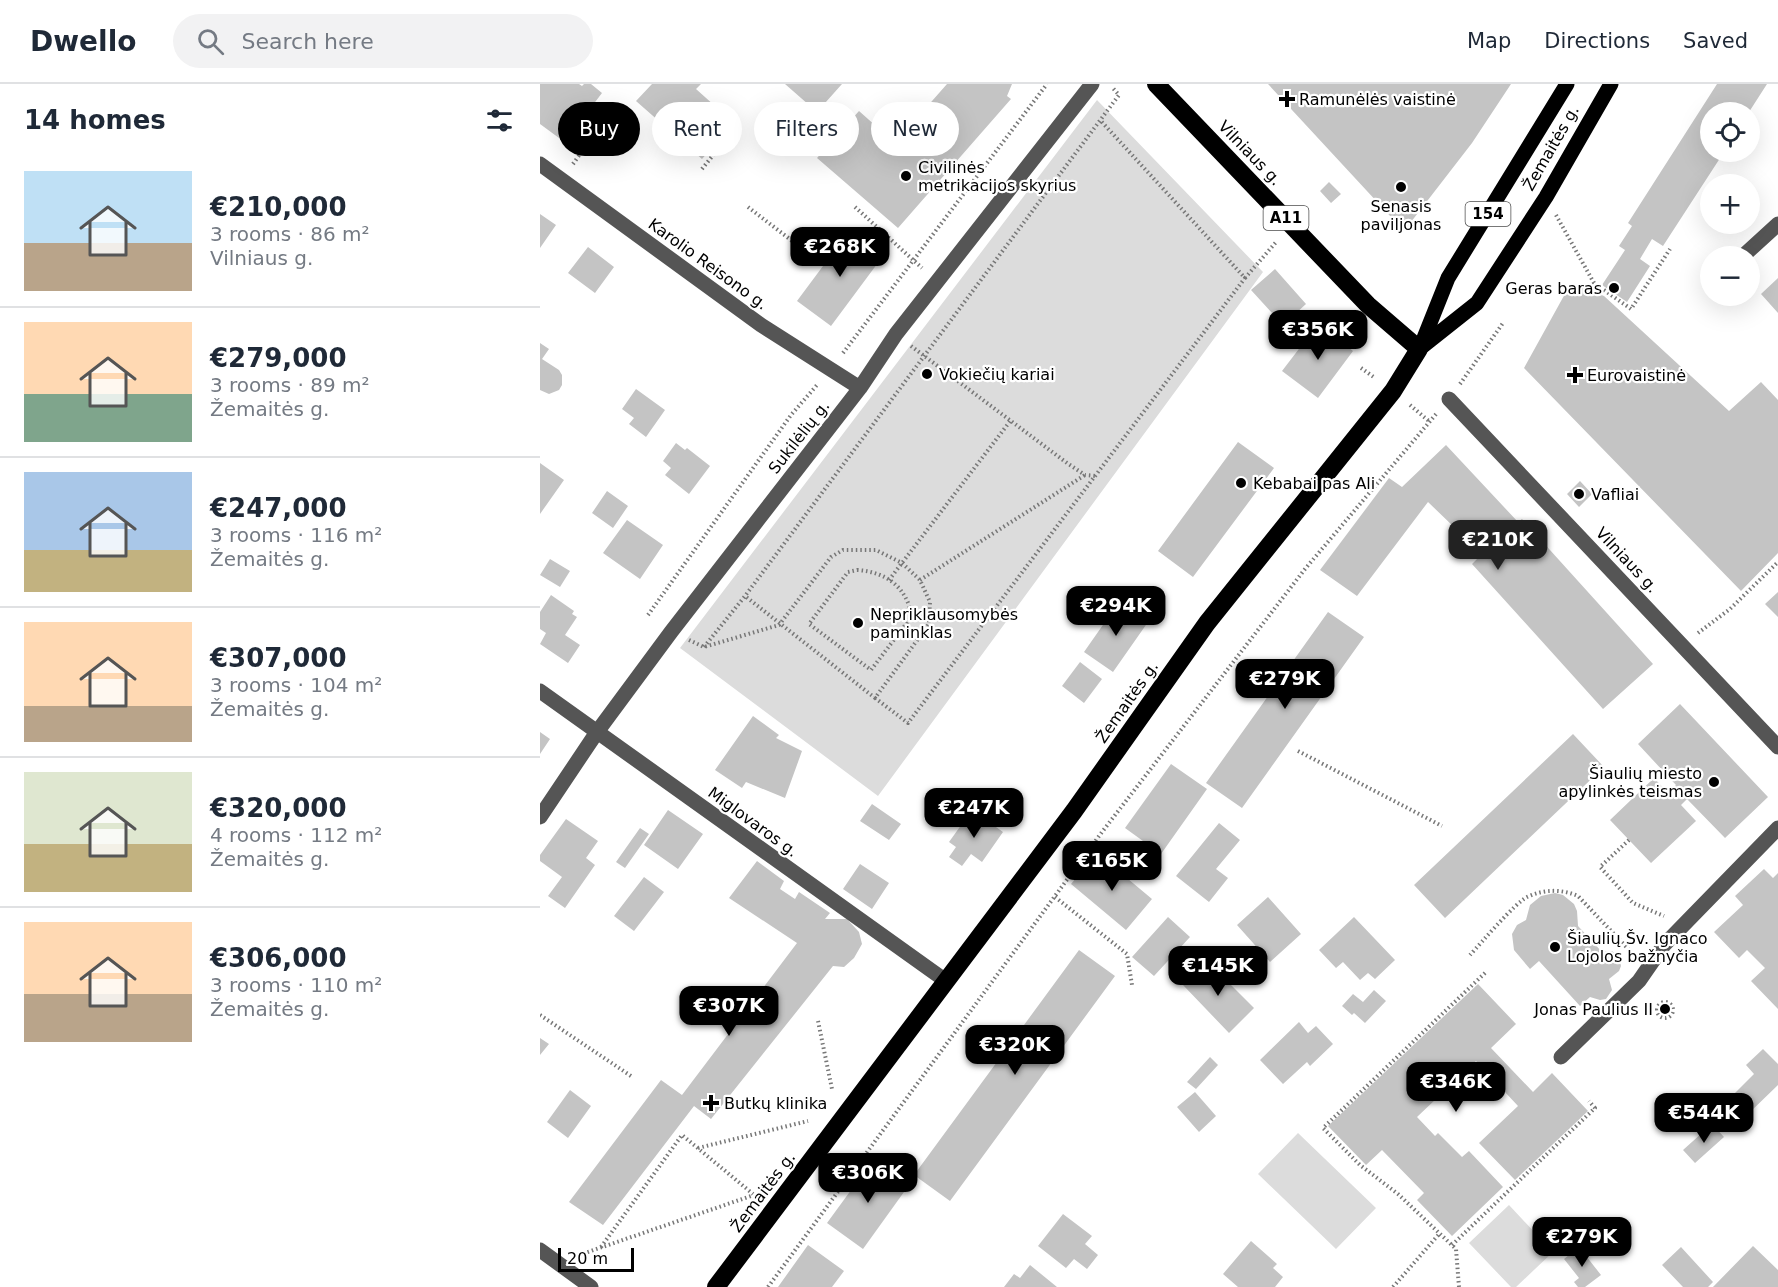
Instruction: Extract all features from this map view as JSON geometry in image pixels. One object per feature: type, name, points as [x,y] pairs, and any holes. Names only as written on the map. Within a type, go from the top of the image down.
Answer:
[{"type":"highway","name":"Vilniaus g.","points":[[1156,84],[1368,305],[1419,349]]},
{"type":"highway","name":"Žemaitės g.","points":[[716,1287],[1074,810],[1207,623],[1393,391],[1419,349]]},
{"type":"main road","name":"154","points":[[1419,349],[1448,278],[1567,84]]},
{"type":"main road","name":"Žemaitės g.","points":[[1419,349],[1478,303],[1546,197],[1611,84]]},
{"type":"street","name":"Sukilėlių g.","points":[[540,817],[597,732],[671,632],[860,388],[896,334],[1092,84]]},
{"type":"street","name":"Karolio Reisono g.","points":[[540,164],[761,325],[832,368],[860,388]]},
{"type":"street","points":[[1754,246],[1778,224]]},
{"type":"street","name":"Vilniaus g.","points":[[1449,399],[1778,747]]},
{"type":"street","name":"Miglovaros g.","points":[[540,691],[946,981]]},
{"type":"street","points":[[1561,1057],[1639,981],[1664,945],[1778,828]]},
{"type":"street","points":[[540,1250],[591,1287]]},
{"type":"path","points":[[648,615],[791,416],[832,368],[1047,84]]},
{"type":"path","points":[[875,698],[928,624],[930,602],[920,580],[902,563],[876,550],[843,550],[831,557],[779,625],[704,647],[745,596],[1119,95],[1109,84]]},
{"type":"path","points":[[1100,120],[1245,278]]},
{"type":"path","points":[[562,179],[579,156]]},
{"type":"path","points":[[702,169],[712,156]]},
{"type":"path","points":[[1546,197],[1594,283],[1631,309],[1670,249]]},
{"type":"path","points":[[748,207],[813,257]]},
{"type":"path","points":[[855,207],[939,282]]},
{"type":"path","points":[[745,596],[779,625],[908,723],[1262,258]]},
{"type":"path","points":[[1449,399],[1503,323]]},
{"type":"path","points":[[924,357],[1085,475],[1096,476]]},
{"type":"path","points":[[889,580],[1011,420]]},
{"type":"path","points":[[768,1287],[1055,897],[1305,569],[1430,422]]},
{"type":"path","points":[[920,580],[1085,475]]},
{"type":"path","points":[[1681,646],[1730,609],[1778,562]]},
{"type":"path","points":[[873,571],[889,580],[902,590],[912,616],[871,670],[809,624],[848,572],[873,571]]},
{"type":"path","points":[[1298,751],[1442,826]]},
{"type":"path","points":[[1629,840],[1600,867],[1633,903],[1685,924]]},
{"type":"path","points":[[1470,955],[1525,897],[1546,890],[1568,892],[1578,896],[1648,970]]},
{"type":"path","points":[[1055,897],[1127,954],[1132,985]]},
{"type":"path","points":[[1459,1287],[1456,1250],[1452,1245],[1398,1194],[1360,1166],[1323,1128],[1486,972]]},
{"type":"path","points":[[1660,1003],[1669,1003],[1672,1006],[1671,1016],[1667,1019],[1658,1016],[1656,1012],[1660,1003]]},
{"type":"path","points":[[540,1015],[631,1076]]},
{"type":"path","points":[[818,1021],[832,1089]]},
{"type":"path","points":[[1452,1245],[1595,1108],[1589,1101]]},
{"type":"path","points":[[698,1148],[808,1121]]},
{"type":"path","points":[[557,1263],[752,1195],[682,1135],[601,1247]]},
{"type":"path","points":[[1393,1287],[1440,1233]]},
{"type":"shaded area","points":[[1097,100],[1263,272],[878,796],[680,648]]},
{"type":"shaded area","points":[[1298,1133],[1376,1208],[1336,1249],[1258,1174]]},
{"type":"shaded area","points":[[1509,1205],[1553,1252],[1516,1287],[1511,1287],[1469,1243]]},
{"type":"building","points":[[540,84],[579,84],[582,86],[591,84],[602,93],[595,102],[558,102],[558,137],[540,124]]},
{"type":"building","points":[[652,84],[701,84],[696,89],[711,102],[652,102],[652,115],[640,102],[636,101]]},
{"type":"building","points":[[785,84],[842,84],[826,102],[806,102]]},
{"type":"building","points":[[947,84],[1012,84],[1007,96],[1011,99],[898,228],[817,158],[819,156],[859,156],[859,111],[871,122],[871,156],[959,156],[959,102],[931,102]]},
{"type":"building","name":"Senasis paviljonas","points":[[1268,84],[1511,84],[1472,143],[1404,231]]},
{"type":"building","points":[[1717,84],[1767,84],[1755,102],[1705,102]]},
{"type":"building","points":[[1700,111],[1700,162],[1718,162],[1710,174],[1700,174],[1700,189],[1663,246],[1652,239],[1640,259],[1650,266],[1627,302],[1602,285],[1625,250],[1619,246],[1632,226],[1628,223]]},
{"type":"building","points":[[1329,182],[1341,194],[1331,203],[1320,191]]},
{"type":"building","points":[[540,214],[556,225],[540,248]]},
{"type":"building","points":[[849,231],[883,256],[831,326],[797,301]]},
{"type":"building","points":[[588,247],[614,267],[595,293],[568,273]]},
{"type":"building","points":[[1275,269],[1306,304],[1283,325],[1251,290]]},
{"type":"building","points":[[1778,278],[1778,313],[1761,294]]},
{"type":"building","points":[[1571,283],[1604,296],[1729,411],[1761,382],[1778,400],[1778,553],[1741,591],[1524,368]]},
{"type":"building","points":[[1318,324],[1353,351],[1318,398],[1282,371]]},
{"type":"building","points":[[540,343],[549,349],[542,359],[559,370],[562,375],[562,385],[559,390],[549,394],[540,390]]},
{"type":"building","points":[[636,389],[665,410],[646,437],[629,424],[634,418],[622,409]]},
{"type":"building","points":[[1238,442],[1274,468],[1193,577],[1158,551]]},
{"type":"building","points":[[676,443],[685,450],[687,448],[710,466],[689,494],[665,475],[671,468],[663,461]]},
{"type":"building","points":[[1446,445],[1518,522],[1522,519],[1653,664],[1603,709],[1472,564],[1482,554],[1428,502],[1357,596],[1320,570],[1389,478],[1402,487]]},
{"type":"building","points":[[540,463],[564,480],[540,514]]},
{"type":"building","name":"Vafliai","points":[[1580,481],[1592,494],[1579,507],[1567,494]]},
{"type":"building","points":[[607,491],[628,506],[613,528],[592,513]]},
{"type":"building","points":[[627,520],[663,545],[640,579],[603,553]]},
{"type":"building","points":[[550,559],[570,571],[560,587],[540,575]]},
{"type":"building","points":[[1778,592],[1778,617],[1765,604]]},
{"type":"building","points":[[551,595],[574,611],[572,614],[577,617],[565,635],[580,645],[568,663],[540,644],[546,633],[540,629],[540,612]]},
{"type":"building","points":[[1119,602],[1148,622],[1113,672],[1084,652]]},
{"type":"building","points":[[1328,612],[1364,637],[1242,808],[1206,783]]},
{"type":"building","points":[[1080,662],[1102,679],[1084,703],[1062,686]]},
{"type":"building","name":"Šiaulių miesto apylinkės teismas","points":[[1680,704],[1768,797],[1725,838],[1687,799],[1681,805],[1696,821],[1651,863],[1610,820],[1654,778],[1668,793],[1676,785],[1638,744]]},
{"type":"building","points":[[753,716],[779,735],[776,738],[802,751],[785,798],[746,782],[742,788],[715,770]]},
{"type":"building","points":[[540,732],[550,739],[540,754]]},
{"type":"building","points":[[1573,734],[1604,767],[1445,918],[1414,885]]},
{"type":"building","points":[[1171,764],[1207,789],[1161,854],[1125,828]]},
{"type":"building","points":[[872,804],[901,824],[889,840],[860,821]]},
{"type":"building","points":[[668,810],[703,834],[678,869],[644,845]]},
{"type":"building","points":[[972,810],[1003,832],[982,862],[971,854],[962,866],[949,857],[956,847],[949,842]]},
{"type":"building","points":[[566,819],[598,841],[586,858],[595,865],[565,908],[548,896],[562,877],[540,861],[540,855]]},
{"type":"building","points":[[1219,823],[1240,840],[1216,869],[1228,878],[1209,902],[1176,876]]},
{"type":"building","points":[[640,828],[649,834],[625,868],[616,862]]},
{"type":"building","points":[[1097,853],[1152,899],[1126,930],[1071,884]]},
{"type":"building","points":[[757,861],[784,881],[780,889],[795,899],[799,892],[830,913],[825,919],[847,919],[859,932],[862,944],[854,958],[844,967],[833,966],[711,1119],[694,1106],[603,1225],[569,1202],[661,1080],[682,1095],[797,943],[729,898]]},
{"type":"building","points":[[860,864],[889,883],[872,909],[843,889]]},
{"type":"building","points":[[1764,869],[1773,878],[1778,873],[1778,1009],[1751,981],[1765,968],[1747,950],[1739,958],[1714,932],[1743,905],[1735,896]]},
{"type":"building","points":[[644,877],[664,892],[634,931],[614,916]]},
{"type":"building","name":"Šiaulių Šv. Ignaco Lojolos bažnyčia","points":[[1555,893],[1563,895],[1574,904],[1578,926],[1602,952],[1612,951],[1619,957],[1621,966],[1619,971],[1609,979],[1612,990],[1606,999],[1590,997],[1580,1006],[1539,961],[1530,969],[1514,950],[1512,934],[1517,925],[1526,920],[1530,905],[1541,896]]},
{"type":"building","points":[[1268,897],[1301,934],[1270,962],[1237,925]]},
{"type":"building","points":[[1168,917],[1190,937],[1154,976],[1132,957]]},
{"type":"building","points":[[1354,917],[1395,960],[1375,979],[1368,973],[1360,980],[1343,962],[1336,968],[1319,950]]},
{"type":"building","points":[[1079,950],[1115,976],[950,1201],[914,1175]]},
{"type":"building","points":[[1207,961],[1254,1008],[1229,1033],[1183,985]]},
{"type":"building","points":[[1478,984],[1516,1024],[1491,1048],[1533,1092],[1552,1073],[1588,1111],[1515,1180],[1479,1143],[1518,1106],[1476,1061],[1417,1117],[1435,1136],[1438,1133],[1462,1157],[1469,1151],[1503,1187],[1452,1236],[1417,1200],[1424,1193],[1382,1150],[1366,1165],[1328,1126]]},
{"type":"building","points":[[1374,990],[1386,1001],[1365,1023],[1342,1006],[1353,994],[1363,1002]]},
{"type":"building","points":[[1299,1022],[1308,1033],[1316,1026],[1333,1044],[1310,1066],[1307,1062],[1283,1084],[1260,1060]]},
{"type":"building","points":[[540,1038],[549,1044],[540,1055]]},
{"type":"building","points":[[1763,1049],[1778,1064],[1778,1085],[1748,1114],[1731,1097],[1754,1074],[1746,1065]]},
{"type":"building","points":[[1210,1057],[1218,1065],[1196,1089],[1187,1082]]},
{"type":"building","points":[[570,1090],[591,1106],[568,1138],[547,1122]]},
{"type":"building","points":[[1195,1092],[1216,1116],[1199,1132],[1177,1107]]},
{"type":"building","points":[[1712,1124],[1724,1137],[1695,1163],[1683,1150]]},
{"type":"building","points":[[873,1160],[909,1185],[863,1249],[827,1223]]},
{"type":"building","points":[[1063,1214],[1092,1236],[1085,1244],[1098,1255],[1087,1269],[1074,1259],[1066,1268],[1038,1246]]},
{"type":"building","points":[[1251,1241],[1277,1264],[1273,1268],[1283,1277],[1275,1287],[1238,1287],[1223,1274]]},
{"type":"building","points":[[808,1245],[844,1271],[832,1287],[778,1287]]},
{"type":"building","points":[[1753,1246],[1778,1270],[1778,1287],[1713,1287]]},
{"type":"building","points":[[1579,1247],[1601,1275],[1585,1287],[1578,1287],[1574,1282],[1579,1278],[1564,1259]]},
{"type":"building","points":[[1681,1247],[1713,1282],[1708,1287],[1683,1287],[1662,1265]]},
{"type":"building","points":[[1030,1265],[1057,1287],[1004,1287],[1014,1274],[1020,1278]]},
{"type":"place","name":"Ramunėlės vaistinė","points":[[1287,99]]},
{"type":"place","name":"Civilinės metrikacijos skyrius","points":[[906,176]]},
{"type":"place","name":"Senasis paviljonas","points":[[1401,187]]},
{"type":"place","name":"Geras baras","points":[[1614,288]]},
{"type":"place","name":"Vokiečių kariai","points":[[927,374]]},
{"type":"place","name":"Eurovaistinė","points":[[1575,375]]},
{"type":"place","name":"Kebabai pas Ali","points":[[1241,483]]},
{"type":"place","name":"Vafliai","points":[[1579,494]]},
{"type":"place","name":"Nepriklausomybės paminklas","points":[[858,623]]},
{"type":"place","name":"Šiaulių miesto apylinkės teismas","points":[[1714,782]]},
{"type":"place","name":"Šiaulių Šv. Ignaco Lojolos bažnyčia","points":[[1555,947]]},
{"type":"place","name":"Jonas Paulius II","points":[[1665,1009]]},
{"type":"place","name":"Butkų klinika","points":[[711,1103]]}]
